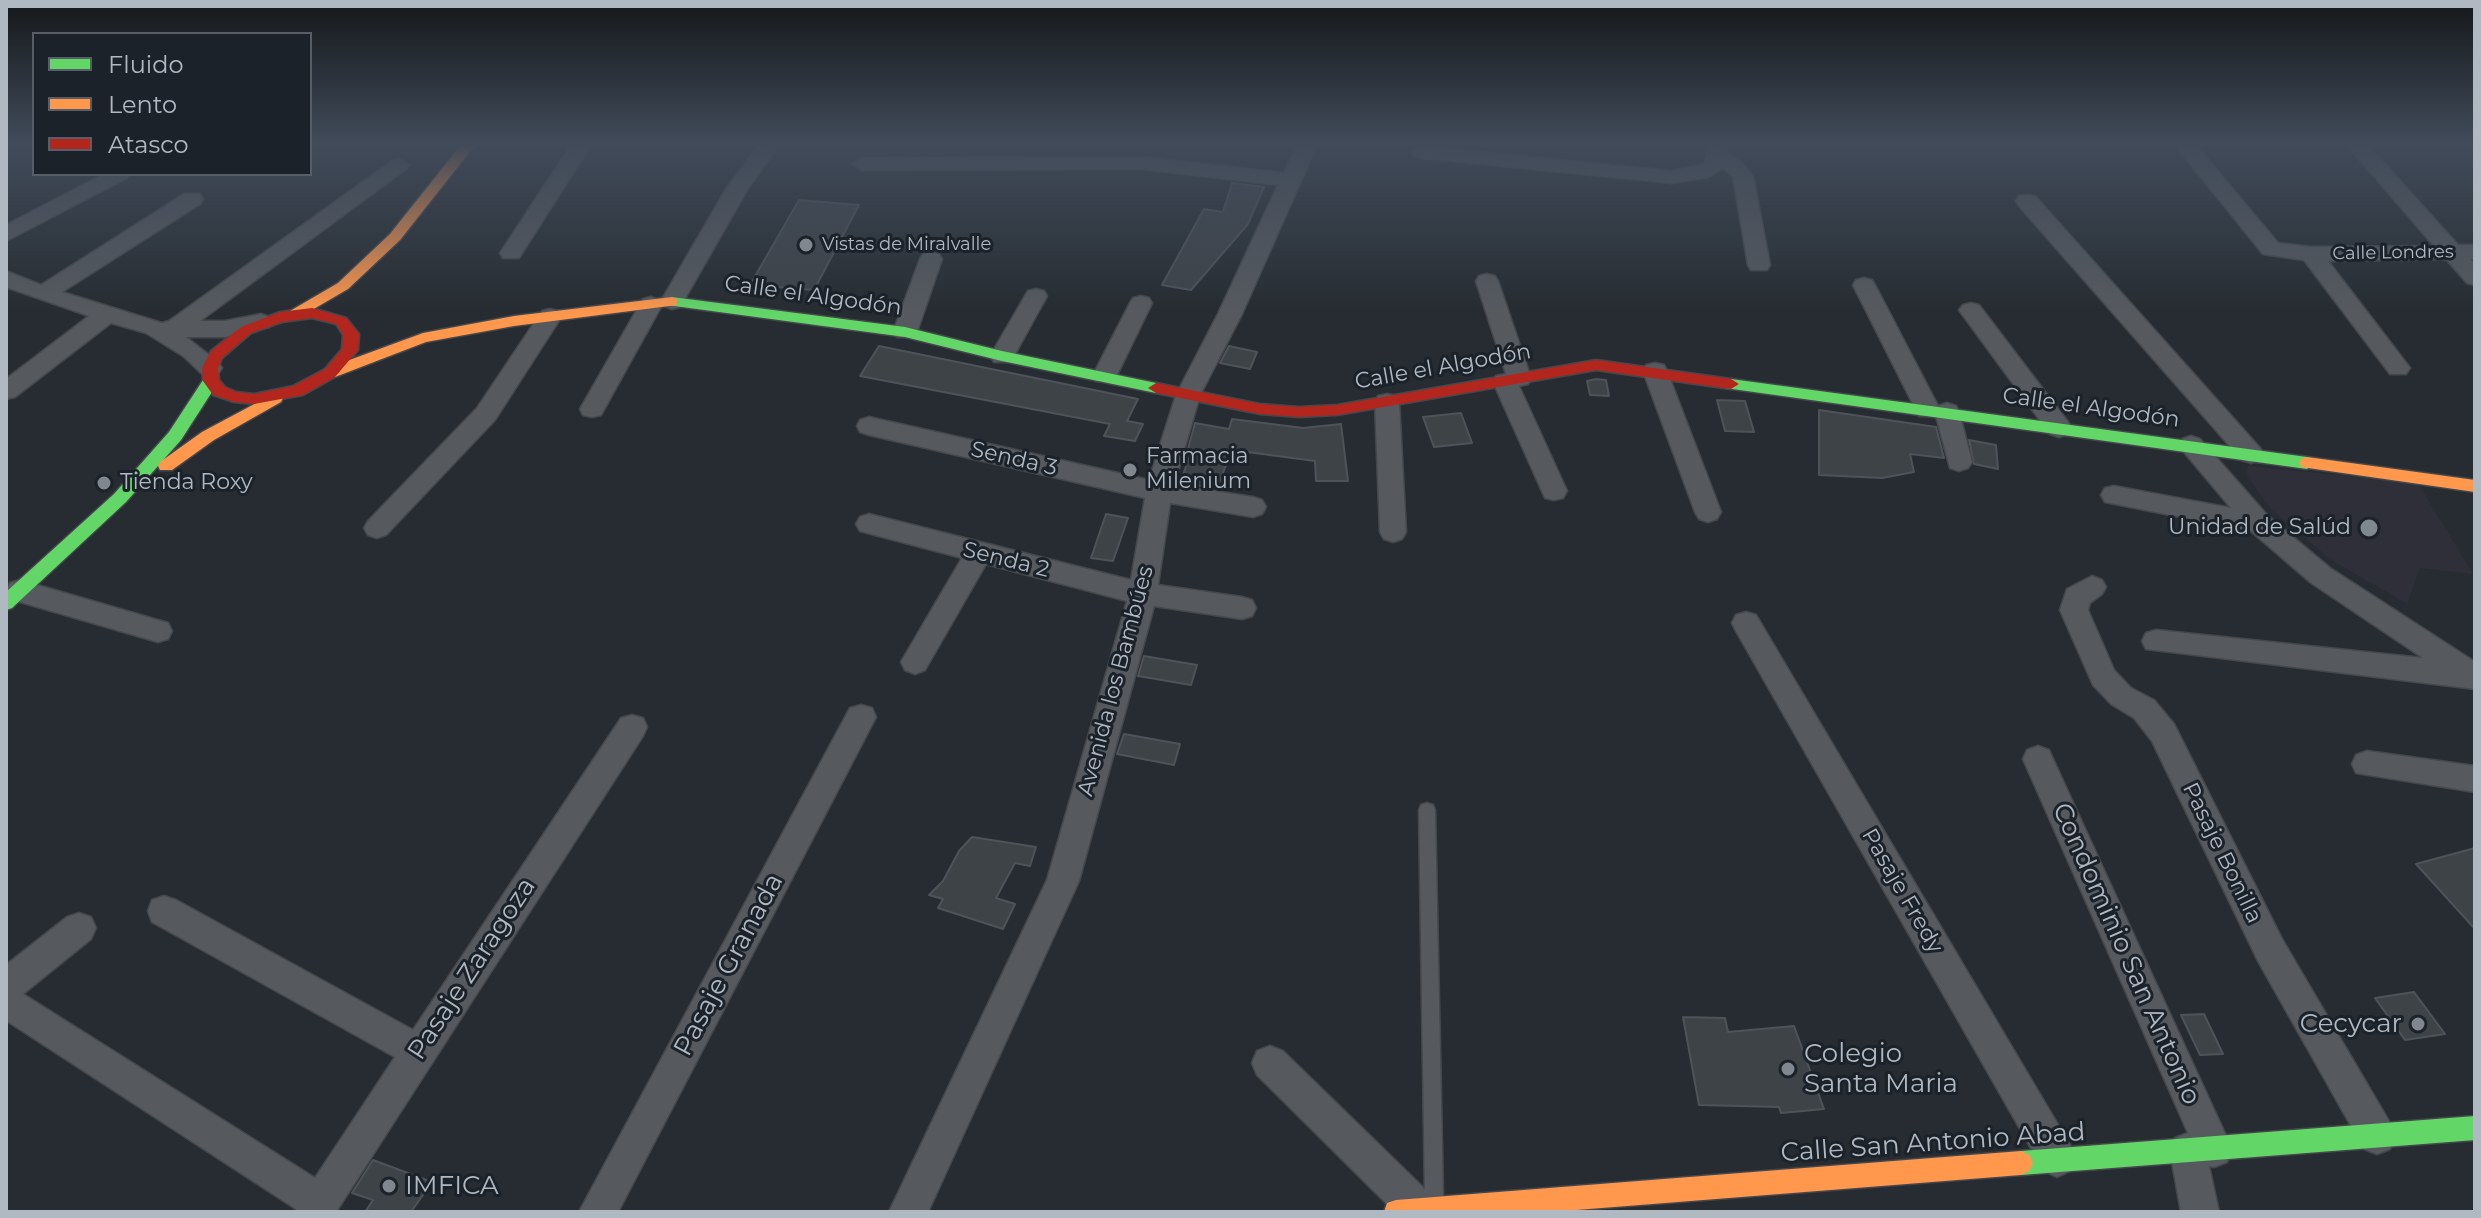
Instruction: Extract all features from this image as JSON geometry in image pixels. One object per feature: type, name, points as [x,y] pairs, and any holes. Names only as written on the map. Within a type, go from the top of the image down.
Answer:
[{"type":"street","points":[[6,234],[67,202]]},
{"type":"street","points":[[6,297],[38,293],[187,202]]},
{"type":"street","points":[[164,328],[346,202]]},
{"type":"street","points":[[6,278],[38,293],[164,328],[225,329],[266,322],[295,314],[343,286],[395,237],[423,202]]},
{"type":"street","points":[[511,253],[544,202]]},
{"type":"street","points":[[592,409],[728,202]]},
{"type":"street","name":"Avenida los Bambúes","points":[[908,1212],[1063,881],[1143,594],[1159,491],[1188,395],[1230,314],[1281,202]]},
{"type":"street","points":[[1748,202],[1759,265]]},
{"type":"street","points":[[2028,202],[2251,454]]},
{"type":"street","name":"Calle Londres","points":[[2231,202],[2264,243],[2283,252],[2464,252]]},
{"type":"street","points":[[2414,202],[2464,252],[2475,278]]},
{"type":"street","points":[[366,291],[395,237]]},
{"type":"street","points":[[2311,254],[2398,368]]},
{"type":"street","points":[[905,332],[931,259]]},
{"type":"street","points":[[1487,281],[1512,380],[1554,491]]},
{"type":"street","points":[[1864,285],[1938,411],[1959,462]]},
{"type":"street","points":[[1002,356],[1036,296]]},
{"type":"street","name":"Calle el Algodón","points":[[120,498],[208,436],[277,397],[423,338],[550,316],[661,303],[905,332],[1002,356],[1260,409],[1299,412],[1387,402],[1596,365],[2475,486]]},
{"type":"street","points":[[1105,375],[1141,303]]},
{"type":"street","points":[[1971,310],[2059,428]]},
{"type":"street","points":[[6,391],[107,314]]},
{"type":"street","name":"Calle el Algodón","points":[[295,314],[328,316],[352,327],[423,338]]},
{"type":"street","points":[[377,528],[486,414],[550,316]]},
{"type":"street","points":[[13,597],[120,498],[175,436],[210,375],[216,355],[228,342],[266,322]]},
{"type":"street","points":[[330,373],[350,350],[352,327]]},
{"type":"street","points":[[164,328],[191,350],[219,391],[234,397],[277,397]]},
{"type":"street","points":[[1655,371],[1708,512]]},
{"type":"street","points":[[1387,402],[1393,532]]},
{"type":"street","name":"Senda 3","points":[[869,426],[1159,491],[1253,507]]},
{"type":"street","points":[[2191,445],[2259,523],[2320,575],[2473,676]]},
{"type":"street","points":[[2114,495],[2259,523]]},
{"type":"street","name":"Senda 2","points":[[869,524],[1143,594],[1242,608]]},
{"type":"street","points":[[915,662],[978,554]]},
{"type":"street","name":"Pasaje Bonilla","points":[[2092,587],[2077,597],[2074,610],[2103,677],[2121,696],[2144,709],[2155,720],[2270,950],[2377,1136]]},
{"type":"street","points":[[13,597],[158,631]]},
{"type":"street","name":"Pasaje Fredy","points":[[1746,623],[2057,1158]]},
{"type":"street","points":[[2156,641],[2473,676]]},
{"type":"street","name":"Pasaje Granada","points":[[598,1212],[861,717]]},
{"type":"street","name":"Pasaje Zaragoza","points":[[317,1207],[632,727]]},
{"type":"street","name":"Condominio San Antonio","points":[[2038,759],[2201,1150],[2200,1212]]},
{"type":"street","points":[[2367,764],[2475,779]]},
{"type":"street","points":[[164,911],[418,1051]]},
{"type":"street","points":[[79,928],[12,998],[317,1207]]},
{"type":"street","points":[[1270,1063],[1416,1210]]},
{"type":"street","name":"Calle San Antonio Abad","points":[[1416,1210],[2475,1128]]},
{"type":"lane","points":[[1416,1210],[1427,810]]},
{"type":"shaded area","name":"Unidad de Salúd","points":[[2248,466],[2418,483],[2473,574],[2420,568],[2407,604],[2330,559],[2270,508],[2246,474]]},
{"type":"building","name":"Vistas de Miralvalle","points":[[798,202],[859,205],[814,290],[750,285]]},
{"type":"building","points":[[1226,202],[1258,202],[1248,224],[1191,290],[1162,285],[1204,209],[1223,212]]},
{"type":"building","points":[[879,346],[1138,399],[1127,421],[1143,424],[1135,441],[1104,436],[1110,424],[860,376]]},
{"type":"building","points":[[1229,346],[1257,352],[1250,369],[1220,363]]},
{"type":"building","points":[[1606,380],[1609,396],[1590,395],[1587,381]]},
{"type":"building","points":[[1717,400],[1745,401],[1754,432],[1725,431]]},
{"type":"building","points":[[1819,410],[1936,427],[1944,458],[1910,454],[1914,472],[1882,478],[1819,475]]},
{"type":"building","points":[[1461,413],[1472,443],[1434,447],[1423,417]]},
{"type":"building","points":[[1232,419],[1303,428],[1341,424],[1348,481],[1316,481],[1315,461],[1232,450],[1217,488],[1180,483],[1192,450],[1188,449],[1195,423],[1229,429]]},
{"type":"building","points":[[1969,440],[1996,445],[1998,469],[1974,464]]},
{"type":"building","points":[[1106,514],[1128,518],[1113,561],[1091,558]]},
{"type":"building","points":[[1144,656],[1197,665],[1191,685],[1138,676]]},
{"type":"building","points":[[1124,734],[1180,744],[1174,765],[1117,754]]},
{"type":"building","points":[[972,837],[1036,847],[1030,866],[1015,863],[996,898],[1015,904],[1003,929],[938,908],[943,899],[929,895],[943,881],[959,851]]},
{"type":"building","points":[[2475,848],[2475,929],[2416,864]]},
{"type":"building","points":[[2414,992],[2445,1034],[2405,1040],[2375,998]]},
{"type":"building","points":[[2204,1014],[2223,1054],[2200,1055],[2181,1015]]},
{"type":"building","points":[[1683,1017],[1725,1018],[1728,1032],[1794,1026],[1824,1109],[1781,1113],[1779,1107],[1699,1105]]},
{"type":"building","name":"IMFICA","points":[[373,1160],[432,1182],[411,1212],[365,1212],[373,1200],[352,1193]]},
{"type":"traffic: fast","points":[[672,302],[905,332],[1156,388]]},
{"type":"traffic: fast","points":[[6,603],[120,498],[175,436],[211,381]]},
{"type":"traffic: fast","points":[[1731,384],[2307,463]]},
{"type":"traffic: fast","points":[[2021,1163],[2475,1128]]},
{"type":"traffic: slow","points":[[295,314],[343,286],[395,237],[423,202]]},
{"type":"traffic: slow","points":[[330,373],[423,338],[514,321],[672,302]]},
{"type":"traffic: slow","points":[[166,466],[208,436],[275,398]]},
{"type":"traffic: slow","points":[[2307,463],[2475,486]]},
{"type":"traffic: slow","points":[[1396,1212],[2021,1163]]},
{"type":"traffic: jam","points":[[312,313],[341,321],[351,334],[350,350],[330,373],[297,391],[254,399],[234,397],[219,391],[211,381],[210,368],[216,355],[246,330],[280,317],[312,313]]},
{"type":"traffic: jam","points":[[1156,388],[1260,409],[1299,412],[1337,410],[1596,365],[1731,384]]},
{"type":"place","name":"Vistas de Miralvalle","points":[[806,245]]},
{"type":"place","name":"Farmacia Milenium","points":[[1130,470]]},
{"type":"place","name":"Tienda Roxy","points":[[104,483]]},
{"type":"place","name":"Unidad de Salúd","points":[[2369,528]]},
{"type":"place","name":"Cecycar","points":[[2418,1024]]},
{"type":"place","name":"Colegio Santa Maria","points":[[1788,1069]]},
{"type":"place","name":"IMFICA","points":[[389,1186]]}]
